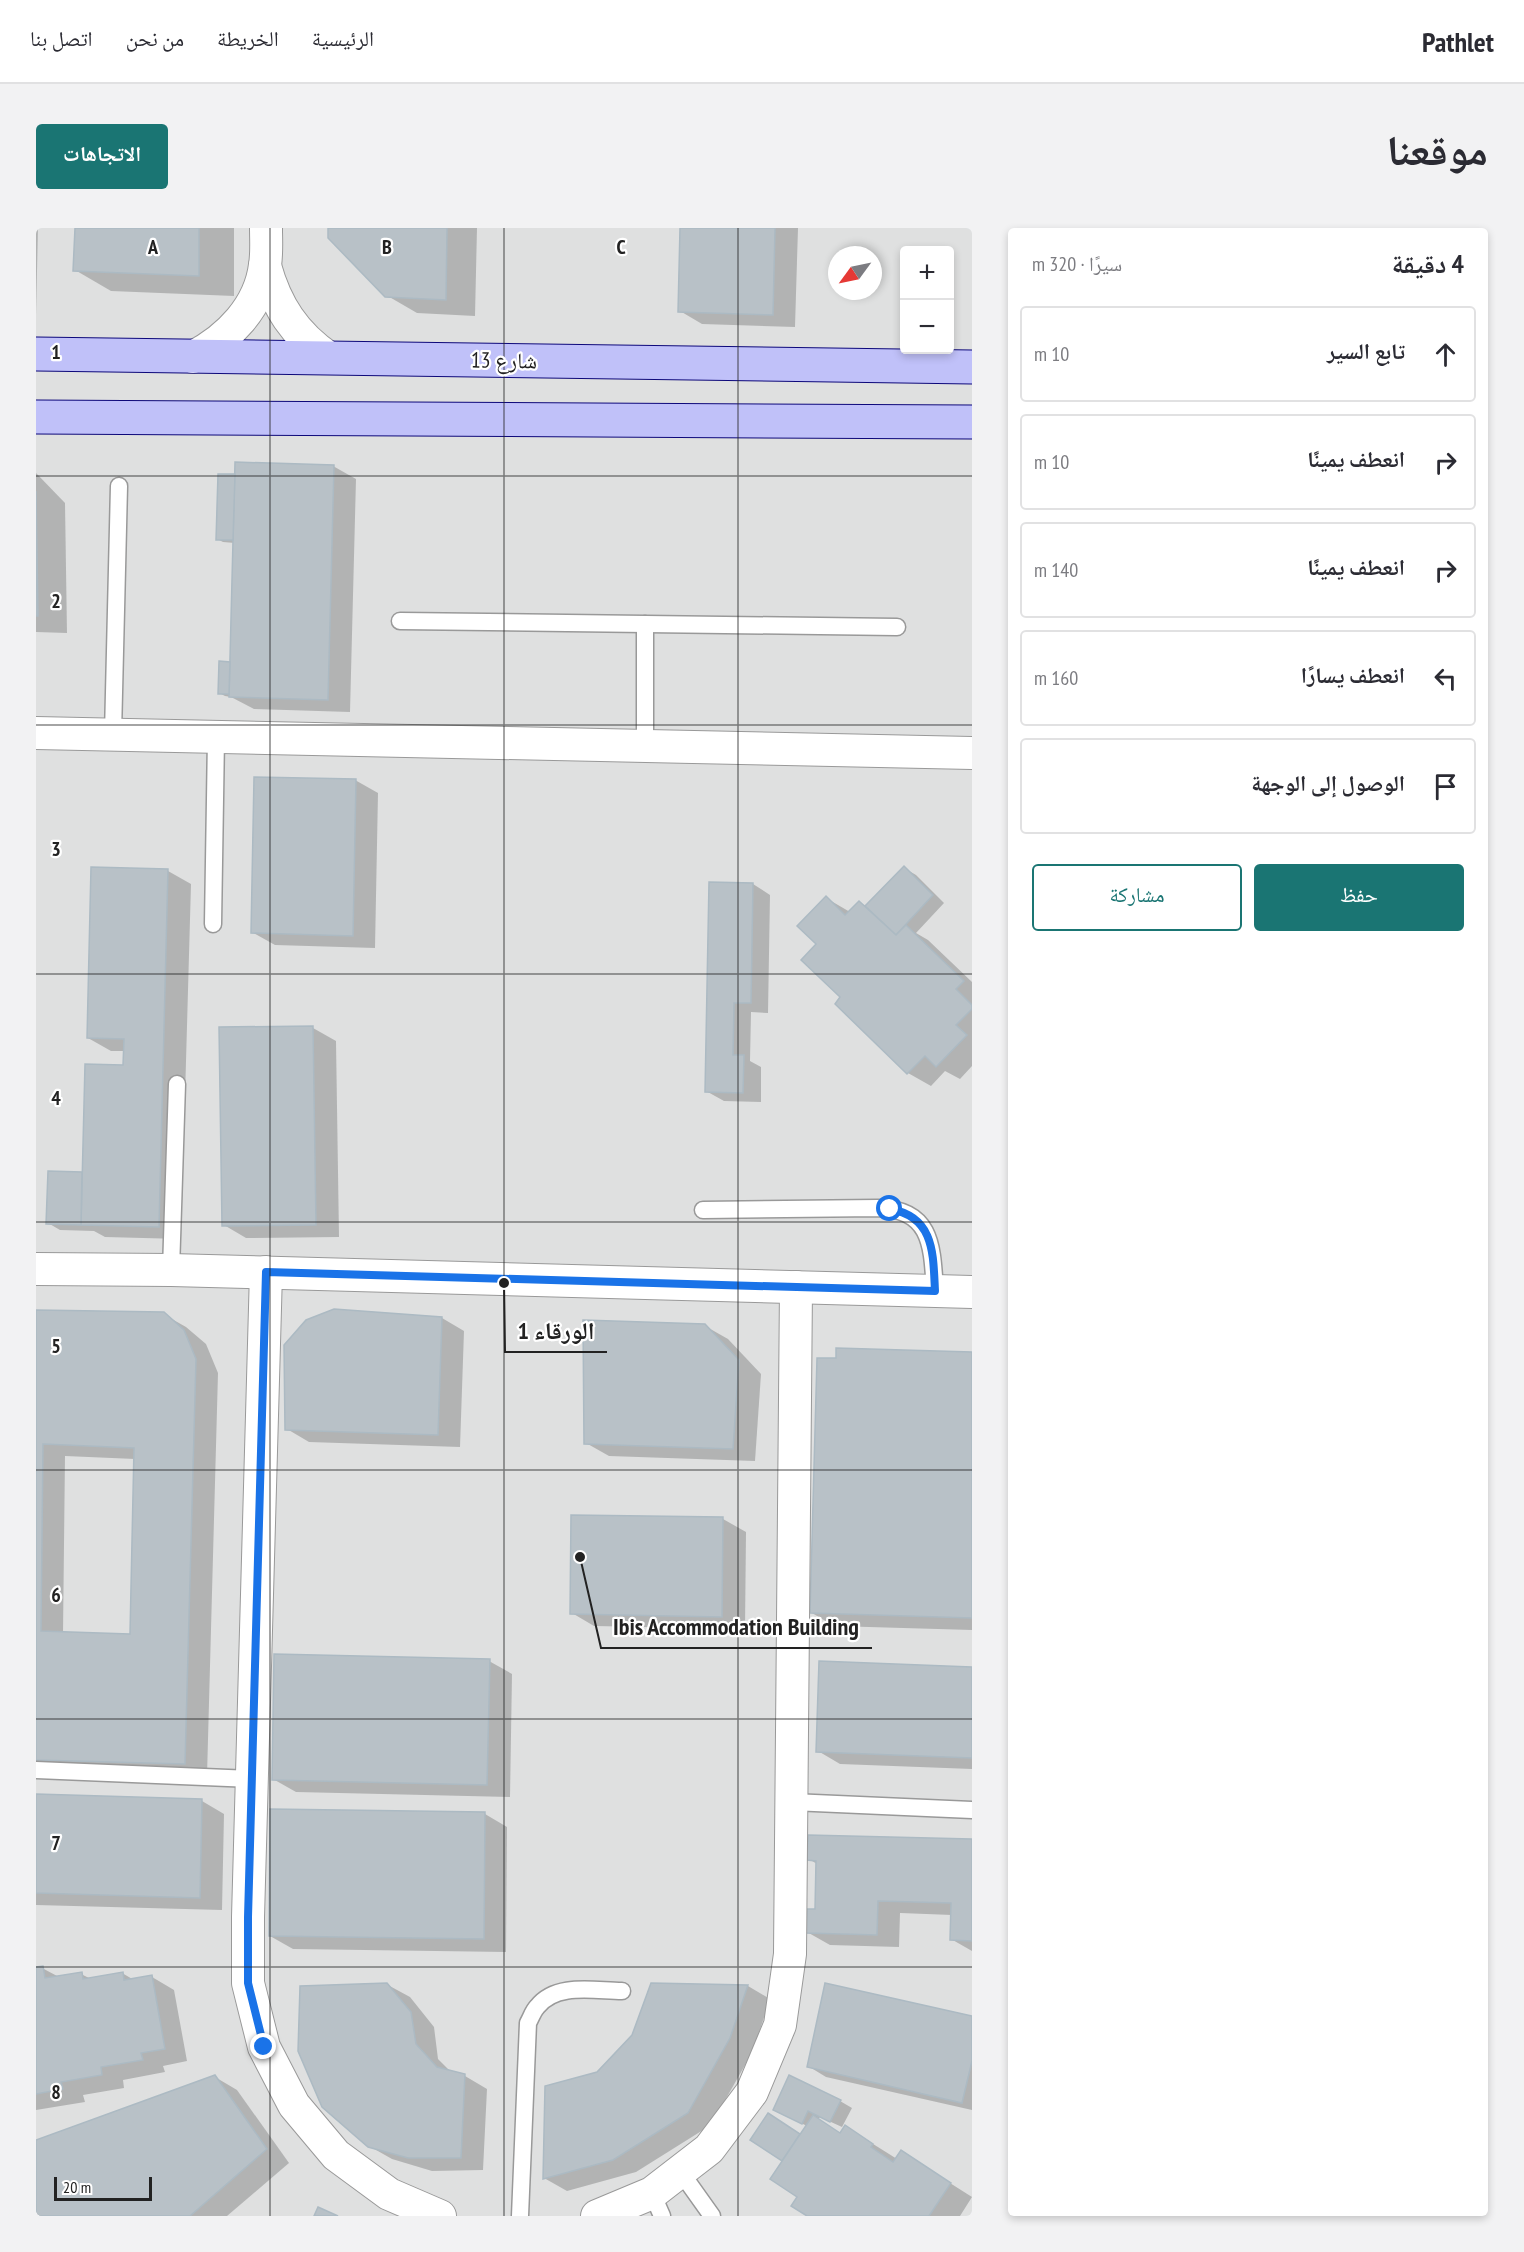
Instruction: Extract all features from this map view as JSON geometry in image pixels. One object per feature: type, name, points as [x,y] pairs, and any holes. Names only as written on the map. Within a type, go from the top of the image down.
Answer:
[{"type":"street","points":[[193,357],[211,348],[240,321],[260,286],[265,266],[266,228]]},
{"type":"street","points":[[265,266],[277,303],[287,319],[313,347],[329,358]]},
{"type":"street","name":"شارع 13","points":[[36,354],[972,367]]},
{"type":"street","points":[[36,417],[972,422]]},
{"type":"street","points":[[36,733],[972,753]]},
{"type":"street","points":[[36,1269],[266,1272],[972,1292]]},
{"type":"street","points":[[266,1272],[248,1983],[264,2047],[294,2105],[336,2155],[389,2194],[440,2216]]},
{"type":"street","points":[[597,2216],[657,2204],[680,2171],[709,2148],[752,2092],[780,2025],[790,1954],[796,1287]]},
{"type":"lane","points":[[113,734],[119,486]]},
{"type":"lane","points":[[400,621],[897,627]]},
{"type":"lane","points":[[645,624],[645,746]]},
{"type":"lane","points":[[213,924],[216,737]]},
{"type":"lane","points":[[171,1270],[177,1084]]},
{"type":"lane","points":[[704,1210],[878,1208],[901,1211],[920,1222],[926,1232],[933,1253],[935,1291]]},
{"type":"lane","points":[[36,1770],[252,1779]]},
{"type":"lane","points":[[792,1802],[972,1810]]},
{"type":"lane","points":[[520,2216],[528,2024],[537,2007],[550,1995],[567,1990],[622,1991]]},
{"type":"lane","points":[[680,2171],[712,2216]]},
{"type":"shaded area","points":[[36,228],[972,228],[972,2216],[36,2216]]},
{"type":"building","points":[[75,228],[199,228],[199,276],[73,271]]},
{"type":"building","points":[[328,228],[447,228],[446,300],[385,297],[328,238]]},
{"type":"building","points":[[680,228],[775,228],[773,315],[678,312]]},
{"type":"building","points":[[235,462],[334,465],[328,700],[229,697]]},
{"type":"building","points":[[218,474],[235,474],[233,540],[216,540]]},
{"type":"building","points":[[36,491],[38,616],[36,616]]},
{"type":"building","points":[[219,661],[230,662],[229,694],[218,694]]},
{"type":"building","points":[[254,777],[356,779],[353,936],[251,933]]},
{"type":"building","points":[[904,866],[933,895],[896,935],[865,906]]},
{"type":"building","points":[[91,867],[168,869],[159,1227],[81,1225],[85,1064],[123,1065],[124,1039],[87,1038]]},
{"type":"building","points":[[709,882],[753,883],[751,1003],[734,1003],[733,1055],[744,1055],[743,1093],[705,1092]]},
{"type":"building","points":[[826,896],[845,915],[859,901],[896,935],[906,925],[964,981],[956,989],[972,1005],[972,1009],[956,1025],[967,1035],[936,1067],[925,1056],[907,1074],[835,1004],[840,997],[801,960],[816,944],[797,926]]},
{"type":"building","points":[[313,1026],[316,1225],[222,1226],[219,1027]]},
{"type":"building","points":[[48,1171],[82,1172],[81,1225],[46,1224]]},
{"type":"building","points":[[334,1309],[442,1317],[438,1435],[285,1430],[284,1345],[306,1320]]},
{"type":"building","points":[[36,1310],[164,1312],[184,1330],[196,1359],[185,1764],[36,1760]],"holes":[[[43,1444],[134,1448],[130,1634],[41,1631]]]},
{"type":"building","points":[[583,1320],[705,1324],[739,1360],[733,1449],[584,1444]]},
{"type":"building","points":[[836,1348],[972,1352],[972,1618],[810,1613],[817,1358],[836,1358]]},
{"type":"building","points":[[571,1515],[723,1517],[722,1617],[570,1614]]},
{"type":"building","points":[[274,1654],[490,1659],[487,1785],[272,1780]]},
{"type":"building","points":[[819,1661],[972,1667],[972,1758],[816,1752]]},
{"type":"building","points":[[36,1794],[202,1799],[200,1898],[36,1893]]},
{"type":"building","points":[[270,1809],[485,1812],[484,1939],[269,1936]]},
{"type":"building","points":[[808,1835],[972,1839],[972,1941],[950,1940],[951,1903],[878,1901],[877,1935],[806,1933],[807,1909],[815,1909],[816,1861],[807,1860]]},
{"type":"building","points":[[43,1966],[45,1978],[82,1972],[83,1979],[123,1972],[124,1980],[152,1975],[165,2049],[141,2053],[143,2060],[101,2067],[102,2075],[61,2082],[63,2089],[36,2094],[36,1967]]},
{"type":"building","points":[[387,1983],[411,2012],[416,2044],[437,2067],[465,2074],[461,2158],[408,2158],[368,2147],[322,2107],[298,2051],[300,1986]]},
{"type":"building","points":[[651,1983],[748,1985],[730,2038],[688,2113],[613,2160],[543,2179],[545,2086],[597,2072],[632,2035]]},
{"type":"building","points":[[825,1983],[972,2016],[972,2061],[962,2103],[807,2067]]},
{"type":"building","points":[[215,2075],[267,2149],[190,2216],[36,2216],[36,2140]]},
{"type":"building","points":[[789,2075],[841,2100],[830,2122],[808,2111],[802,2124],[773,2110]]},
{"type":"building","points":[[768,2113],[800,2134],[782,2161],[750,2140]]},
{"type":"building","points":[[813,2115],[840,2133],[845,2125],[873,2144],[871,2147],[893,2162],[901,2150],[951,2183],[929,2216],[807,2216],[791,2206],[797,2197],[770,2179]]},
{"type":"building","points":[[318,2207],[338,2216],[314,2216]]},
{"type":"place","name":"الورقاء 1","points":[[504,1283]]},
{"type":"place","name":"Ibis Accommodation Building","points":[[580,1557]]},
{"type":"route","points":[[264,2047],[248,1983],[248,1917],[266,1272],[935,1291],[933,1253],[926,1232],[920,1222],[911,1216],[890,1209]]}]
